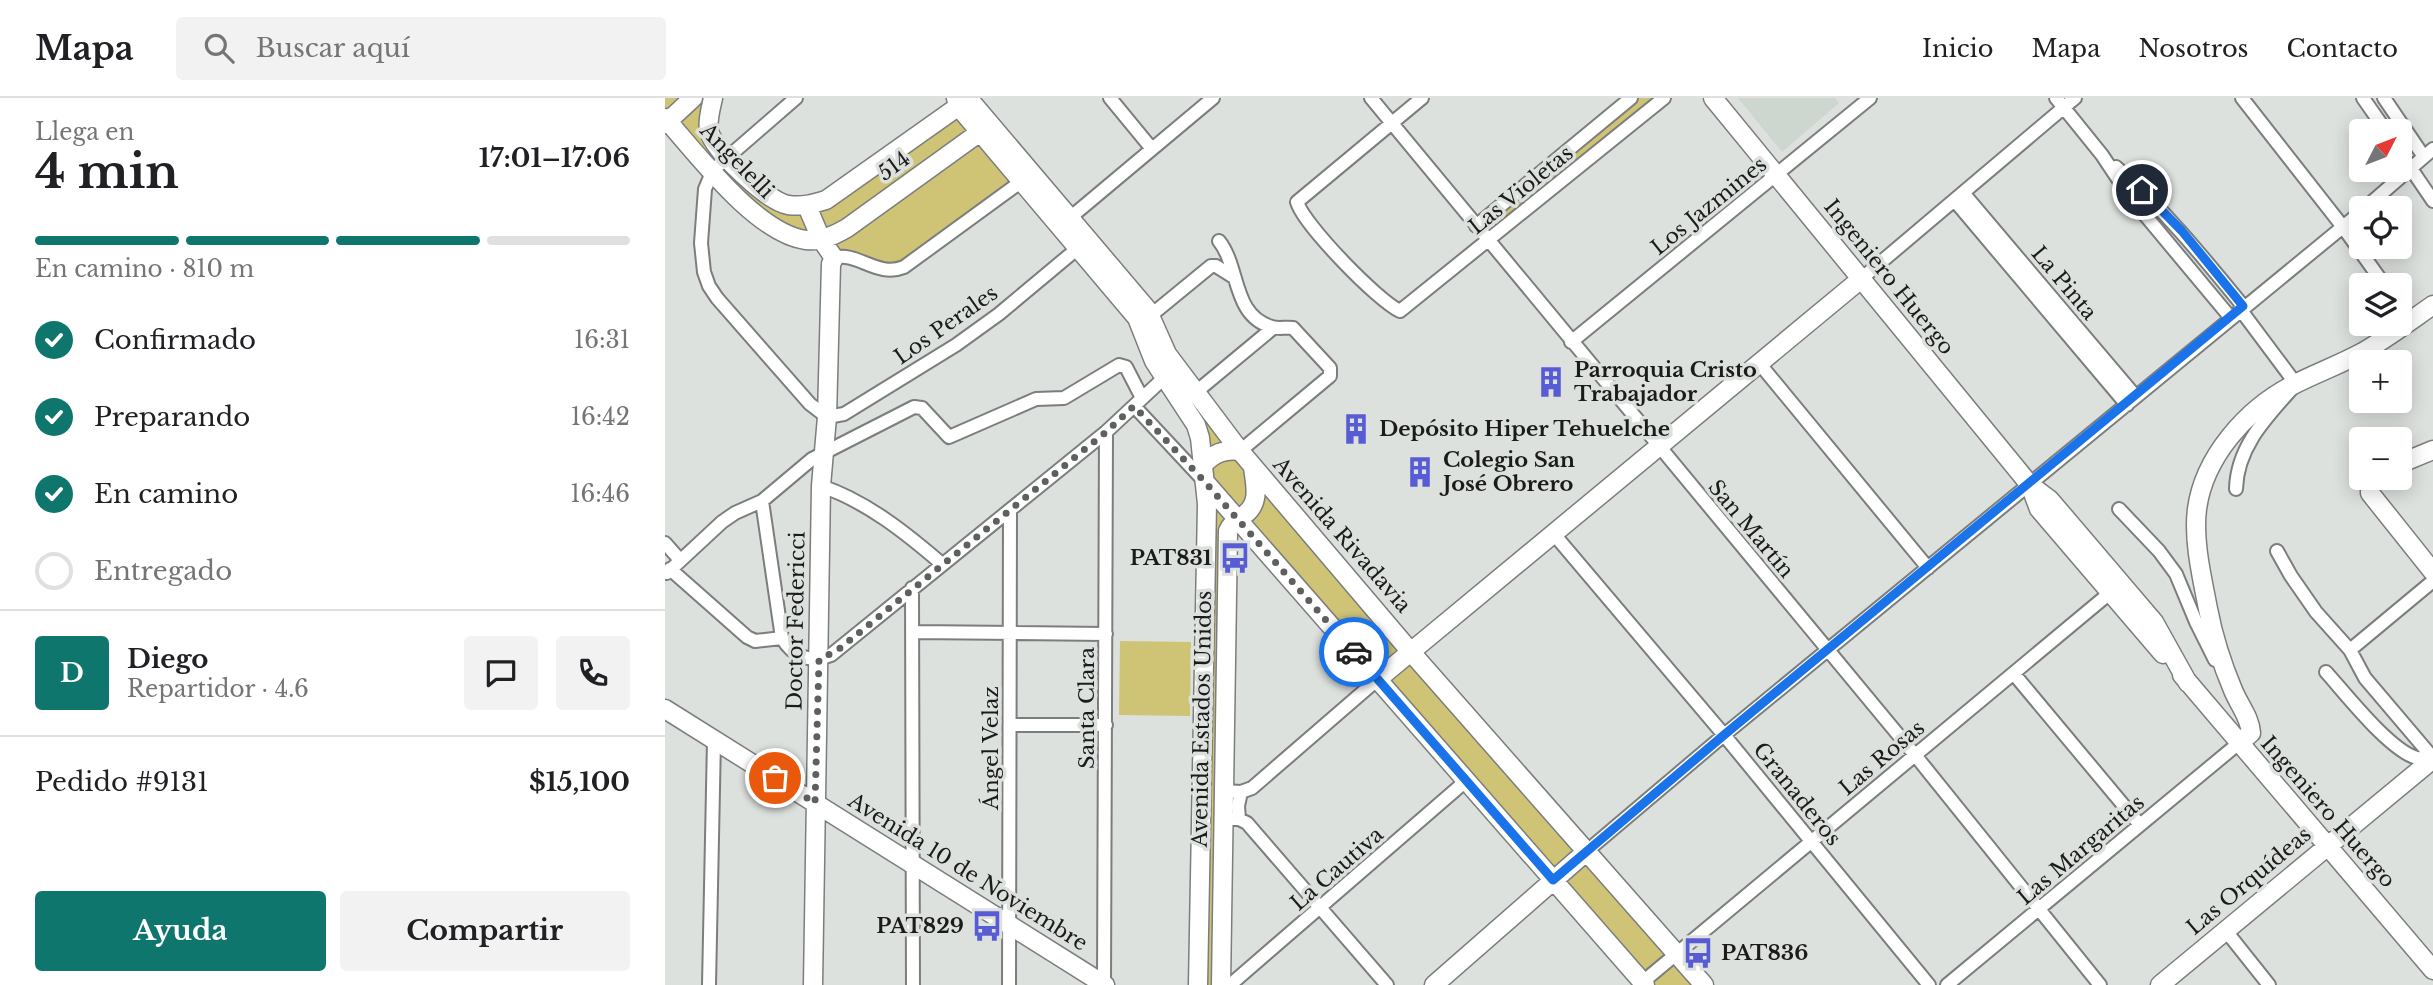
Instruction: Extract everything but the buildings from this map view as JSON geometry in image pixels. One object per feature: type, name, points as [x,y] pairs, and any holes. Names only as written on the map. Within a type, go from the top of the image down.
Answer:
[{"type":"main road","points":[[666,121],[693,98]]},
{"type":"main road","name":"Angelelli","points":[[713,98],[709,130],[713,141],[752,184],[769,197],[786,205],[807,206]]},
{"type":"main road","name":"Ingeniero Huergo","points":[[1713,98],[2030,485],[2039,509],[2188,683],[2245,738],[2328,845],[2433,970]]},
{"type":"main road","name":"Avenida Rivadavia","points":[[963,100],[1065,222],[1078,248],[1137,318],[1147,347],[1196,425],[1204,473]]},
{"type":"main road","name":"514","points":[[807,206],[826,200],[963,100]]},
{"type":"main road","name":"Angelelli","points":[[666,121],[742,203],[783,232],[805,240],[821,239]]},
{"type":"main road","name":"Avenida Rivadavia","points":[[986,128],[997,153],[1140,301],[1150,316],[1167,354],[1253,467],[1704,985]]},
{"type":"main road","name":"514","points":[[821,239],[847,229],[986,128]]},
{"type":"main road","points":[[957,149],[971,146],[997,153]]},
{"type":"main road","points":[[807,206],[821,239],[834,258]]},
{"type":"main road","name":"Doctor Federicci","points":[[813,985],[821,486],[827,417],[831,264],[834,258]]},
{"type":"main road","points":[[1378,679],[1861,279]]},
{"type":"main road","points":[[2245,738],[2251,724],[2233,690],[2209,611],[2198,542],[2198,506],[2208,475],[2224,444],[2255,412],[2296,384],[2378,343],[2433,304]]},
{"type":"main road","points":[[2412,459],[2433,450]]},
{"type":"main road","points":[[1240,451],[1220,452],[1204,473],[1238,519],[1642,984]]},
{"type":"main road","name":"Avenida Estados Unidos","points":[[1221,985],[1233,792],[1228,531],[1230,526],[1248,513],[1257,495],[1253,467]]},
{"type":"main road","name":"Avenida Estados Unidos","points":[[1198,985],[1207,504],[1204,473]]},
{"type":"main road","name":"Ingeniero Huergo","points":[[2030,485],[2050,500],[2154,621],[2188,683]]},
{"type":"main road","points":[[2376,490],[2433,572]]},
{"type":"main road","name":"Avenida 10 de Noviembre","points":[[665,709],[1104,985]]},
{"type":"main road","name":"Las Orquídeas","points":[[2160,985],[2433,759]]},
{"type":"main road","points":[[1201,791],[1233,792]]},
{"type":"main road","points":[[1201,821],[1231,819]]},
{"type":"main road","points":[[1434,985],[1587,851]]},
{"type":"street","points":[[796,98],[713,170],[703,196],[701,243],[704,272],[717,298],[810,404],[827,417]]},
{"type":"street","points":[[1110,98],[1152,149]]},
{"type":"street","name":"San Martín","points":[[1371,98],[1915,755],[2100,985]]},
{"type":"street","points":[[1392,123],[1422,98]]},
{"type":"street","name":"Las Violetas","points":[[1476,226],[1630,98]]},
{"type":"street","name":"Las Violetas","points":[[1392,123],[1297,202],[1299,211],[1361,279],[1391,307],[1401,311],[1664,98]]},
{"type":"street","name":"Los Jazmines","points":[[1571,342],[1870,98]]},
{"type":"street","points":[[1861,279],[1959,198],[2060,103],[2075,98]]},
{"type":"street","points":[[2242,98],[2343,227],[2375,273]]},
{"type":"street","points":[[2363,98],[2378,119]]},
{"type":"street","points":[[2384,98],[2428,153],[2412,168]]},
{"type":"street","points":[[1065,222],[1207,100]]},
{"type":"street","points":[[2060,103],[2102,155],[2130,197],[2237,311],[2296,384],[2244,451],[2237,471],[2236,489]]},
{"type":"street","points":[[2102,155],[2142,190],[2182,231],[2237,311]]},
{"type":"street","points":[[2412,170],[2433,201]]},
{"type":"street","points":[[834,258],[840,256],[869,266],[897,270],[1022,181]]},
{"type":"street","points":[[2379,196],[2396,182]]},
{"type":"street","name":"La Pinta","points":[[1959,198],[2131,401]]},
{"type":"street","points":[[1587,851],[2237,311],[2349,222]]},
{"type":"street","points":[[1219,241],[1227,251],[1244,304],[1258,320],[1273,328],[1293,328],[1330,368],[1330,376],[1240,451]]},
{"type":"street","name":"Los Perales","points":[[827,417],[844,414],[956,345],[999,314],[1078,248]]},
{"type":"street","points":[[1150,316],[1211,266],[1216,266],[1235,278]]},
{"type":"street","points":[[1196,392],[1273,328]]},
{"type":"street","points":[[1759,363],[1928,568]]},
{"type":"street","points":[[672,568],[722,522],[762,500],[806,464],[914,407],[922,408],[949,437],[1036,399],[1064,398],[1119,365],[1126,367],[1138,402],[1204,473]]},
{"type":"street","points":[[762,500],[782,638],[795,654],[819,660],[839,649],[1010,511],[1106,432],[1165,377]]},
{"type":"street","name":"Santa Clara","points":[[1104,985],[1106,432]]},
{"type":"street","points":[[821,486],[838,492],[890,522],[942,564]]},
{"type":"street","points":[[2119,509],[2159,551],[2176,574],[2196,622],[2233,690]]},
{"type":"street","name":"Ángel Velaz","points":[[1009,985],[1010,511]]},
{"type":"street","name":"Granaderos","points":[[1553,533],[1724,735],[1929,985]]},
{"type":"street","points":[[665,543],[672,568],[747,637],[761,641],[782,638]]},
{"type":"street","points":[[2277,551],[2316,612],[2350,650],[2365,678],[2433,759]]},
{"type":"street","points":[[2350,650],[2433,581]]},
{"type":"street","points":[[912,588],[913,985]]},
{"type":"street","name":"Las Rosas","points":[[1642,984],[2112,592]]},
{"type":"street","points":[[912,632],[1107,634]]},
{"type":"street","points":[[2326,672],[2371,724],[2407,754],[2433,759]]},
{"type":"street","points":[[2014,674],[2140,825]]},
{"type":"street","points":[[1233,792],[1252,788],[1378,679]]},
{"type":"street","points":[[1010,725],[1106,725]]},
{"type":"street","name":"Las Margaritas","points":[[1947,985],[2245,738]]},
{"type":"street","points":[[709,985],[715,740]]},
{"type":"street","name":"La Cautiva","points":[[1230,985],[1467,780]]},
{"type":"street","points":[[1231,819],[1247,823],[1387,985]]},
{"type":"street","points":[[2226,932],[2269,985]]},
{"type":"shaded area","points":[[665,98],[713,98],[709,118],[752,184],[807,206],[969,99],[1167,354],[1704,985],[1645,985],[1238,520],[1230,525],[1221,985],[1198,985],[1200,438],[1141,326],[1022,181],[904,267],[847,258],[821,240],[783,232],[665,118]]},
{"type":"shaded area","points":[[1638,98],[1658,98],[1497,231],[1490,222]]},
{"type":"shaded area","points":[[1738,98],[1835,98],[1839,103],[1782,152]]},
{"type":"shaded area","points":[[1120,641],[1191,642],[1190,716],[1119,715]]},
{"type":"way so far","points":[[775,778],[815,803],[819,660],[839,649],[1106,432],[1134,406],[1205,482],[1354,652]]},
{"type":"place","name":"Parroquia Cristo Trabajador","points":[[1551,382]]},
{"type":"place","name":"Depósito Hiper Tehuelche","points":[[1356,429]]},
{"type":"place","name":"Colegio San José Obrero","points":[[1420,472]]},
{"type":"place","name":"PAT831","points":[[1235,558]]},
{"type":"place","name":"PAT829","points":[[987,926]]},
{"type":"place","name":"PAT836","points":[[1698,953]]},
{"type":"route","points":[[1354,652],[1553,880],[1724,735],[2030,485],[2243,306],[2182,231],[2142,190]]}]
